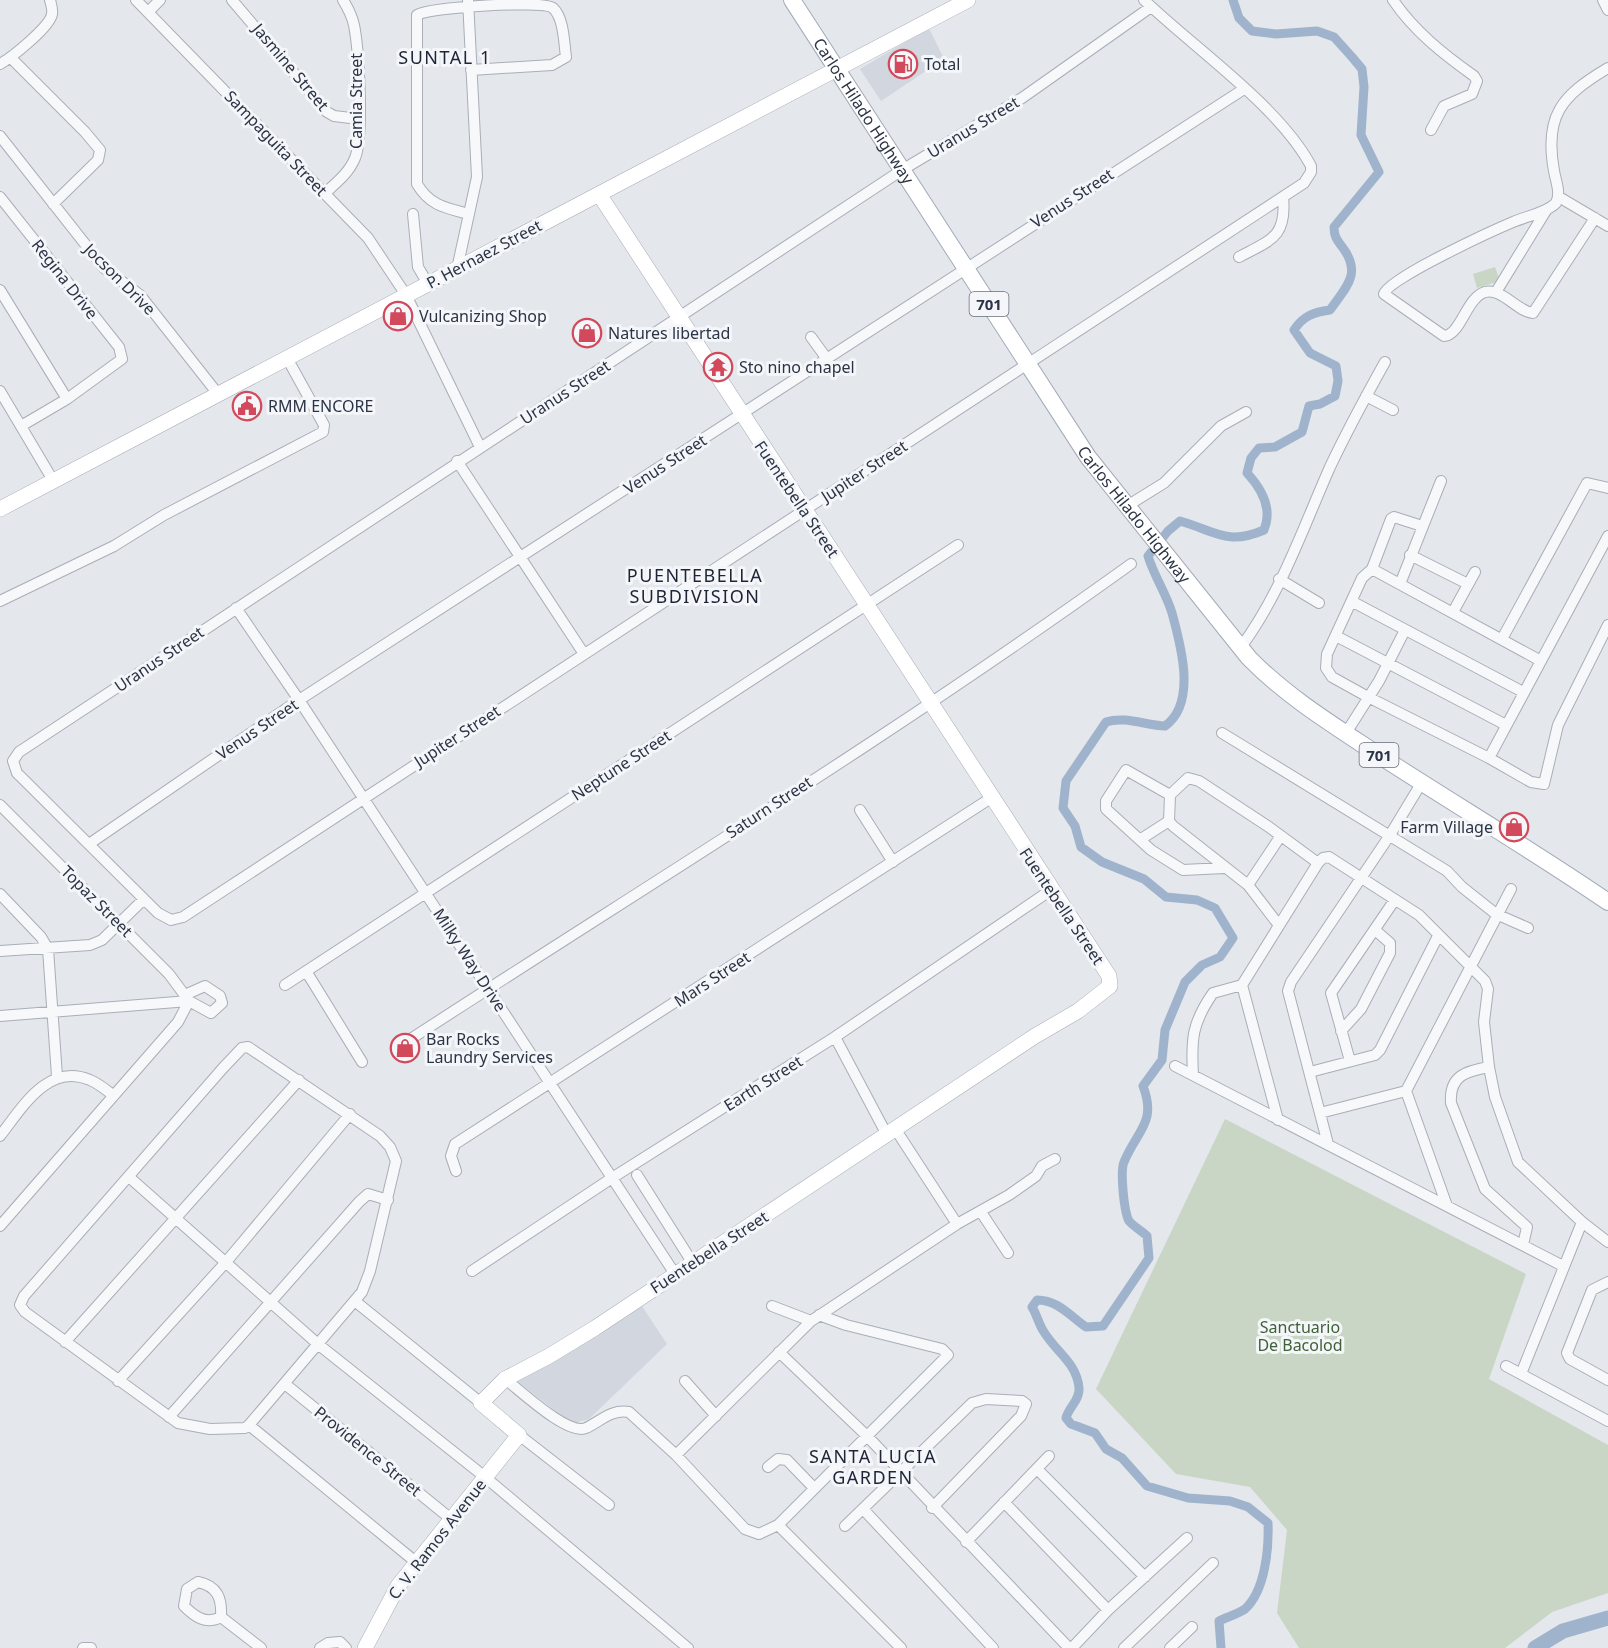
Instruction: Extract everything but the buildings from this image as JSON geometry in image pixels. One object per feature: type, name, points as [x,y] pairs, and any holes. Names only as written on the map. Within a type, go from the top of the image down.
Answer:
[{"type":"main road","name":"Carlos Hilado Highway","points":[[792,0],[1088,457],[1240,647],[1278,685],[1346,733],[1422,783],[1508,834],[1608,902]]},
{"type":"street","points":[[0,64],[11,58],[48,22],[52,14],[50,0]]},
{"type":"street","name":"Sampaguita Street","points":[[136,0],[368,238],[406,295],[480,447]]},
{"type":"street","points":[[148,12],[160,0]]},
{"type":"street","name":"Jasmine Street","points":[[232,0],[327,112],[334,116],[358,119]]},
{"type":"street","name":"Camia Street","points":[[325,193],[345,174],[356,158],[358,119],[356,45],[353,23],[343,0]]},
{"type":"street","name":"P. Hernaez Street","points":[[0,509],[968,0]]},
{"type":"street","points":[[1393,0],[1403,15],[1429,41],[1474,76],[1477,81],[1473,93],[1444,106],[1431,130]]},
{"type":"street","points":[[458,269],[477,177],[469,3]]},
{"type":"street","points":[[469,214],[443,207],[425,197],[417,184],[417,15],[469,3],[539,4],[549,5],[556,10],[566,57],[552,64],[471,70]]},
{"type":"street","points":[[1148,3],[1244,88]]},
{"type":"street","name":"Uranus Street","points":[[89,844],[17,773],[13,761],[19,752],[902,170],[1022,98],[1148,3]]},
{"type":"street","points":[[11,58],[86,132],[100,150],[98,160],[53,204]]},
{"type":"street","points":[[1595,218],[1536,311],[1526,312],[1496,292],[1484,293],[1474,300],[1448,337],[1384,294],[1390,284],[1410,272],[1492,231],[1548,209],[1556,203],[1559,197],[1552,159],[1552,123],[1558,110],[1570,97],[1608,68]]},
{"type":"street","name":"Jupiter Street","points":[[144,899],[158,913],[171,920],[183,917],[362,797],[1304,183],[1311,172],[1307,160],[1244,88]]},
{"type":"street","name":"Venus Street","points":[[89,844],[299,700],[741,416],[965,267],[1244,88]]},
{"type":"street","name":"Jocson Drive","points":[[0,136],[105,268],[140,295],[218,394]]},
{"type":"street","name":"Fuentebella Street","points":[[481,1403],[505,1379],[549,1356],[1035,1036],[1078,1011],[1110,986],[1109,976],[929,703],[868,604],[741,416],[599,194]]},
{"type":"street","name":"Regina Drive","points":[[0,197],[119,347],[122,359],[118,364],[67,399]]},
{"type":"street","points":[[1239,257],[1277,236],[1283,226],[1285,215],[1283,197]]},
{"type":"street","points":[[1559,197],[1608,226]]},
{"type":"street","points":[[1496,292],[1548,209]]},
{"type":"street","points":[[414,214],[418,267],[428,284]]},
{"type":"street","points":[[0,290],[67,399],[21,426]]},
{"type":"street","points":[[812,337],[827,359]]},
{"type":"street","points":[[0,601],[114,546],[164,515],[322,432],[324,425],[287,358]]},
{"type":"street","points":[[1240,647],[1253,630],[1279,579],[1366,396],[1385,362]]},
{"type":"street","points":[[0,392],[54,482]]},
{"type":"street","points":[[1366,396],[1393,410]]},
{"type":"street","points":[[1127,506],[1164,483],[1221,426],[1246,412]]},
{"type":"street","points":[[458,461],[584,654]]},
{"type":"street","points":[[1400,584],[1441,482]]},
{"type":"street","points":[[1502,639],[1587,483],[1608,488]]},
{"type":"street","points":[[1422,526],[1393,517],[1372,569],[1362,578],[1353,602],[1327,654],[1326,668],[1335,680],[1489,758],[1531,782],[1544,784],[1558,725],[1608,625]]},
{"type":"street","points":[[1489,758],[1608,536]]},
{"type":"street","name":"Neptune Street","points":[[285,985],[958,545]]},
{"type":"street","points":[[1410,555],[1468,584]]},
{"type":"street","name":"Saturn Street","points":[[402,1044],[929,703],[1042,628],[1131,564]]},
{"type":"street","points":[[1372,569],[1540,661]]},
{"type":"street","points":[[1453,612],[1475,572]]},
{"type":"street","points":[[1279,579],[1319,603]]},
{"type":"street","points":[[1353,602],[1523,692]]},
{"type":"street","name":"Milky Way Drive","points":[[236,608],[426,891],[675,1274]]},
{"type":"street","points":[[1346,733],[1405,630]]},
{"type":"street","points":[[1336,636],[1506,725]]},
{"type":"street","points":[[1222,733],[1448,871],[1462,887],[1496,914],[1528,928]]},
{"type":"street","points":[[1170,795],[1129,770],[1124,772],[1107,801],[1106,809],[1151,850],[1186,872],[1224,868]]},
{"type":"street","points":[[1169,821],[1170,795],[1185,780],[1192,778],[1269,827],[1318,863]]},
{"type":"street","points":[[1328,1144],[1288,991],[1291,982],[1390,835],[1422,783]]},
{"type":"street","name":"Mars Street","points":[[456,1171],[451,1156],[455,1144],[991,798]]},
{"type":"street","name":"Topaz Street","points":[[0,805],[120,923],[188,998]]},
{"type":"street","points":[[860,810],[893,862]]},
{"type":"street","points":[[1141,839],[1169,821]]},
{"type":"street","points":[[1169,821],[1224,868],[1248,885],[1278,924]]},
{"type":"street","points":[[1248,885],[1280,837]]},
{"type":"street","points":[[0,951],[90,945],[102,940],[144,899],[89,844]]},
{"type":"street","points":[[1193,1075],[1191,1042],[1200,1013],[1214,993],[1242,985],[1318,863],[1323,858],[1329,857],[1394,901],[1411,909],[1485,981],[1488,989],[1484,1022],[1489,1067],[1495,1097],[1518,1162],[1582,1222],[1608,1242]]},
{"type":"street","points":[[1447,1206],[1406,1091],[1510,889]]},
{"type":"street","name":"Earth Street","points":[[472,1271],[612,1178],[835,1037],[1051,890]]},
{"type":"street","points":[[0,894],[41,937],[48,949],[57,1076]]},
{"type":"street","points":[[1350,1061],[1331,996],[1333,989],[1394,901]]},
{"type":"street","points":[[1341,1031],[1361,1009],[1390,953],[1390,943],[1375,930]]},
{"type":"street","points":[[1310,1072],[1375,1055],[1380,1050],[1438,936]]},
{"type":"street","points":[[306,971],[362,1062]]},
{"type":"street","points":[[1242,985],[1278,1120]]},
{"type":"street","points":[[0,1016],[188,998],[178,1022],[0,1226]]},
{"type":"street","points":[[835,1037],[892,1132],[957,1224]]},
{"type":"street","points":[[242,1048],[252,1048],[299,1080],[380,1136],[394,1153],[396,1161],[388,1200],[367,1282],[356,1302],[249,1425],[245,1428],[210,1429],[187,1425],[169,1417],[118,1381],[22,1309],[21,1301],[242,1048]]},
{"type":"street","points":[[1175,1066],[1563,1266]]},
{"type":"street","points":[[1489,1067],[1466,1071],[1461,1075],[1452,1091],[1451,1103],[1485,1189],[1527,1227],[1523,1245]]},
{"type":"street","points":[[0,1136],[39,1089],[57,1076],[89,1079],[113,1095]]},
{"type":"street","points":[[66,1342],[299,1080]]},
{"type":"street","points":[[1320,1113],[1406,1091]]},
{"type":"street","points":[[118,1381],[226,1262],[350,1114]]},
{"type":"street","points":[[676,1455],[815,1318],[957,1224],[981,1212],[1033,1178],[1042,1166],[1055,1159]]},
{"type":"street","points":[[637,1174],[692,1262]]},
{"type":"street","points":[[129,1177],[319,1345],[485,1477],[688,1648]]},
{"type":"street","points":[[169,1417],[359,1202],[368,1194],[388,1200]]},
{"type":"street","points":[[981,1212],[1008,1253]]},
{"type":"street","points":[[1521,1374],[1582,1222]]},
{"type":"street","points":[[1608,1282],[1592,1290],[1567,1353],[1570,1359],[1608,1380]]},
{"type":"street","points":[[356,1302],[609,1505]]},
{"type":"street","points":[[505,1379],[570,1428],[584,1429],[612,1413],[629,1412],[676,1455],[745,1529],[759,1534],[767,1532],[778,1525],[948,1355],[942,1349],[772,1306]]},
{"type":"street","points":[[779,1352],[867,1437],[932,1508],[1071,1648],[1108,1610],[1187,1538]]},
{"type":"street","points":[[1506,1366],[1608,1421]]},
{"type":"street","points":[[685,1381],[716,1416]]},
{"type":"street","name":"Providence Street","points":[[285,1384],[451,1519]]},
{"type":"street","points":[[845,1526],[972,1403],[986,1399],[1018,1399],[1026,1404],[1021,1416],[932,1508]]},
{"type":"street","points":[[249,1425],[417,1563]]},
{"type":"street","name":"C. V. Ramos Avenue","points":[[365,1648],[391,1597],[519,1435]]},
{"type":"street","points":[[966,1542],[1049,1456]]},
{"type":"street","points":[[768,1467],[778,1459],[787,1460],[814,1488]]},
{"type":"street","points":[[1037,1469],[1145,1577]]},
{"type":"street","points":[[1004,1502],[1108,1610]]},
{"type":"street","points":[[862,1509],[993,1648]]},
{"type":"street","points":[[778,1525],[901,1648]]},
{"type":"street","points":[[1124,1648],[1213,1563]]},
{"type":"street","points":[[221,1617],[261,1648]]},
{"type":"street","points":[[1170,1648],[1192,1627]]},
{"type":"street","points":[[320,1648],[334,1641],[345,1645],[346,1648]]},
{"type":"street","points":[[82,1648],[91,1648]]},
{"type":"shaded area","name":"Total","points":[[929,28],[944,59],[881,101],[860,69]]},
{"type":"shaded area","points":[[640,1303],[667,1344],[589,1419],[572,1424],[517,1381]]},
{"type":"green space","points":[[1495,267],[1500,281],[1477,288],[1473,274]]},
{"type":"green space","name":"Sanctuario De Bacolod","points":[[1225,1119],[1526,1274],[1489,1379],[1608,1445],[1608,1593],[1552,1612],[1505,1648],[1299,1648],[1277,1613],[1287,1530],[1250,1487],[1176,1474],[1096,1389]]},
{"type":"waterway","points":[[1221,1648],[1219,1621],[1245,1609],[1257,1592],[1268,1545],[1268,1523],[1248,1507],[1230,1501],[1188,1498],[1147,1486],[1122,1458],[1106,1449],[1095,1433],[1071,1424],[1066,1418],[1078,1396],[1077,1379],[1070,1365],[1042,1329],[1032,1307],[1037,1300],[1044,1301],[1063,1309],[1086,1327],[1103,1326],[1149,1258],[1147,1236],[1131,1223],[1127,1216],[1123,1182],[1124,1162],[1147,1118],[1147,1099],[1143,1086],[1162,1060],[1165,1030],[1185,982],[1202,965],[1220,957],[1233,938],[1215,908],[1197,900],[1166,897],[1144,879],[1102,862],[1081,847],[1075,826],[1063,808],[1066,781],[1106,722],[1127,720],[1165,726],[1175,716],[1184,689],[1182,657],[1167,598],[1148,556],[1168,531],[1180,521],[1230,537],[1251,535],[1264,530],[1267,514],[1264,499],[1257,485],[1247,473],[1251,458],[1259,448],[1275,447],[1302,432],[1309,406],[1320,404],[1335,396],[1338,381],[1336,366],[1310,353],[1294,330],[1301,321],[1309,316],[1330,310],[1350,280],[1349,257],[1336,238],[1334,227],[1379,172],[1361,135],[1364,87],[1362,69],[1352,57],[1334,37],[1317,31],[1276,34],[1252,31],[1239,18],[1233,0]]},
{"type":"waterway","points":[[1535,1648],[1563,1631],[1608,1618]]},
{"type":"place","name":"Total","points":[[903,64]]},
{"type":"place","name":"Vulcanizing Shop","points":[[398,316]]},
{"type":"place","name":"Natures libertad","points":[[587,333]]},
{"type":"place","name":"Sto nino chapel","points":[[718,367]]},
{"type":"place","name":"RMM ENCORE","points":[[247,406]]},
{"type":"place","name":"Farm Village","points":[[1514,827]]},
{"type":"place","name":"Bar Rocks Laundry Services","points":[[405,1048]]},
{"type":"district","name":"SUNTAL 1","points":[[445,57]]},
{"type":"district","name":"PUENTEBELLA SUBDIVISION","points":[[695,585]]},
{"type":"district","name":"SANTA LUCIA GARDEN","points":[[873,1466]]}]
